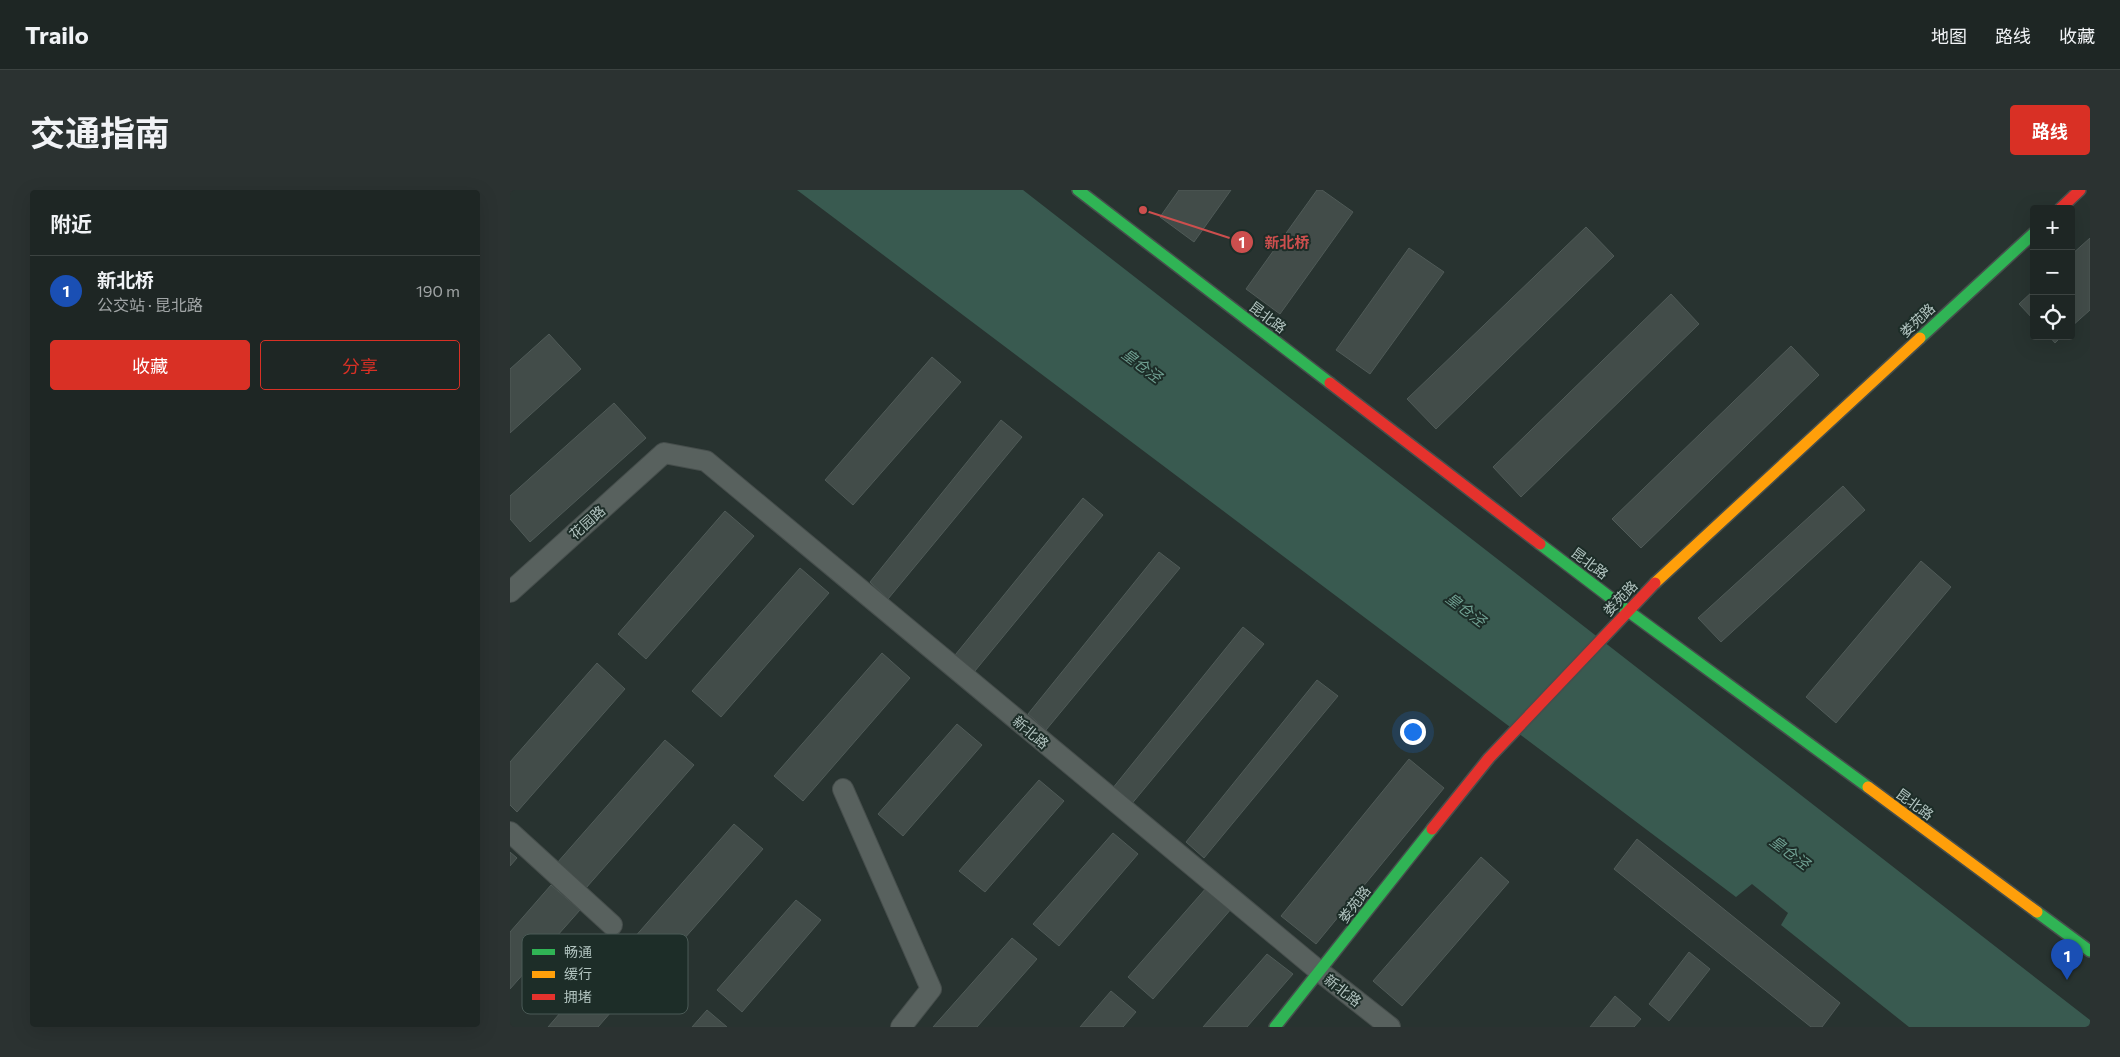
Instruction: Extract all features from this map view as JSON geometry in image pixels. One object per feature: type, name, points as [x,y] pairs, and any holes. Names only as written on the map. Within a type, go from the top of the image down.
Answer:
[{"type":"street","name":"昆北路","points":[[1078,190],[1628,611],[2090,951]]},
{"type":"street","points":[[2064,205],[2080,190]]},
{"type":"street","name":"娄苑路","points":[[1275,1027],[1489,758],[1628,611],[1668,570],[2030,237]]},
{"type":"street","name":"花园路","points":[[510,592],[664,453]]},
{"type":"street","name":"新北路","points":[[664,453],[706,462],[1319,971],[1390,1027]]},
{"type":"street","points":[[843,789],[932,989],[901,1027]]},
{"type":"street","points":[[510,832],[612,925]]},
{"type":"water","name":"皇仓泾","points":[[797,190],[1023,190],[2090,1020],[2090,1027],[1909,1027],[1781,925],[1788,913],[1752,884],[1736,897]]},
{"type":"building","points":[[1179,190],[1231,190],[1194,242],[1160,217]]},
{"type":"building","points":[[1317,190],[1322,190],[1353,212],[1280,314],[1246,289]]},
{"type":"building","points":[[1586,227],[1614,256],[1436,429],[1407,399]]},
{"type":"building","points":[[2090,238],[2090,310],[2075,323],[2075,295],[2075,251]]},
{"type":"building","points":[[1409,248],[1444,272],[1370,374],[1336,350]]},
{"type":"building","points":[[1671,294],[1699,324],[1521,497],[1493,467]]},
{"type":"building","points":[[2030,294],[2030,316],[2019,304]]},
{"type":"building","points":[[549,334],[581,369],[510,433],[510,369]]},
{"type":"building","points":[[1791,346],[1819,375],[1641,548],[1612,519]]},
{"type":"building","points":[[932,357],[961,382],[853,505],[825,480]]},
{"type":"building","points":[[614,403],[646,438],[530,542],[510,519],[510,496]]},
{"type":"building","points":[[1001,420],[1022,437],[888,599],[870,582]]},
{"type":"building","points":[[1843,486],[1865,510],[1721,642],[1698,618]]},
{"type":"building","points":[[1083,498],[1103,515],[970,677],[951,660]]},
{"type":"building","points":[[725,511],[754,536],[646,659],[618,634]]},
{"type":"building","points":[[1159,552],[1180,568],[1046,730],[1028,714]]},
{"type":"building","points":[[1921,561],[1951,587],[1836,723],[1806,697]]},
{"type":"building","points":[[800,568],[829,593],[721,717],[692,691]]},
{"type":"building","points":[[1243,627],[1264,644],[1130,806],[1112,789]]},
{"type":"building","points":[[882,653],[910,678],[803,801],[774,776]]},
{"type":"building","points":[[597,663],[625,689],[517,812],[510,805],[510,762]]},
{"type":"building","points":[[1317,680],[1338,696],[1204,858],[1186,842]]},
{"type":"building","points":[[957,724],[982,745],[903,836],[878,814]]},
{"type":"building","points":[[665,740],[694,765],[586,888],[557,863]]},
{"type":"building","points":[[1409,759],[1444,788],[1316,944],[1281,916]]},
{"type":"building","points":[[1039,780],[1064,801],[985,892],[959,871]]},
{"type":"building","points":[[734,824],[763,849],[688,934],[637,934]]},
{"type":"building","points":[[1113,833],[1138,854],[1059,946],[1033,924]]},
{"type":"building","points":[[1637,839],[1840,1003],[1822,1027],[1811,1027],[1614,869]]},
{"type":"building","points":[[510,852],[517,858],[510,866]]},
{"type":"building","points":[[1481,857],[1509,882],[1402,1006],[1373,981]]},
{"type":"building","points":[[551,885],[580,910],[559,934],[522,934],[522,975],[510,989],[510,932]]},
{"type":"building","points":[[1207,887],[1232,908],[1153,999],[1128,977]]},
{"type":"building","points":[[796,900],[821,920],[742,1012],[717,990]]},
{"type":"building","points":[[1012,938],[1037,959],[977,1027],[933,1027]]},
{"type":"building","points":[[1689,952],[1710,969],[1669,1021],[1649,1004]]},
{"type":"building","points":[[1267,954],[1293,974],[1247,1027],[1203,1027]]},
{"type":"building","points":[[1111,991],[1136,1012],[1123,1027],[1080,1027]]},
{"type":"building","points":[[1615,996],[1641,1019],[1634,1027],[1590,1027]]},
{"type":"building","points":[[707,1010],[727,1027],[692,1027]]},
{"type":"building","points":[[559,1014],[609,1014],[598,1027],[548,1027]]},
{"type":"traffic: fast","points":[[1078,190],[1330,383]]},
{"type":"traffic: fast","points":[[1920,338],[2030,237]]},
{"type":"traffic: fast","points":[[1540,544],[1868,787]]},
{"type":"traffic: fast","points":[[1275,1027],[1432,829]]},
{"type":"traffic: fast","points":[[2037,912],[2090,951]]},
{"type":"traffic: slow","points":[[1655,583],[1920,338]]},
{"type":"traffic: slow","points":[[1868,787],[2037,912]]},
{"type":"traffic: jam","points":[[2064,205],[2080,190]]},
{"type":"traffic: jam","points":[[1330,383],[1540,544]]},
{"type":"traffic: jam","points":[[1432,829],[1489,758],[1655,583]]},
{"type":"place","name":"新北桥","points":[[1143,210]]},
{"type":"place","name":"新北桥","points":[[2067,980]]}]
